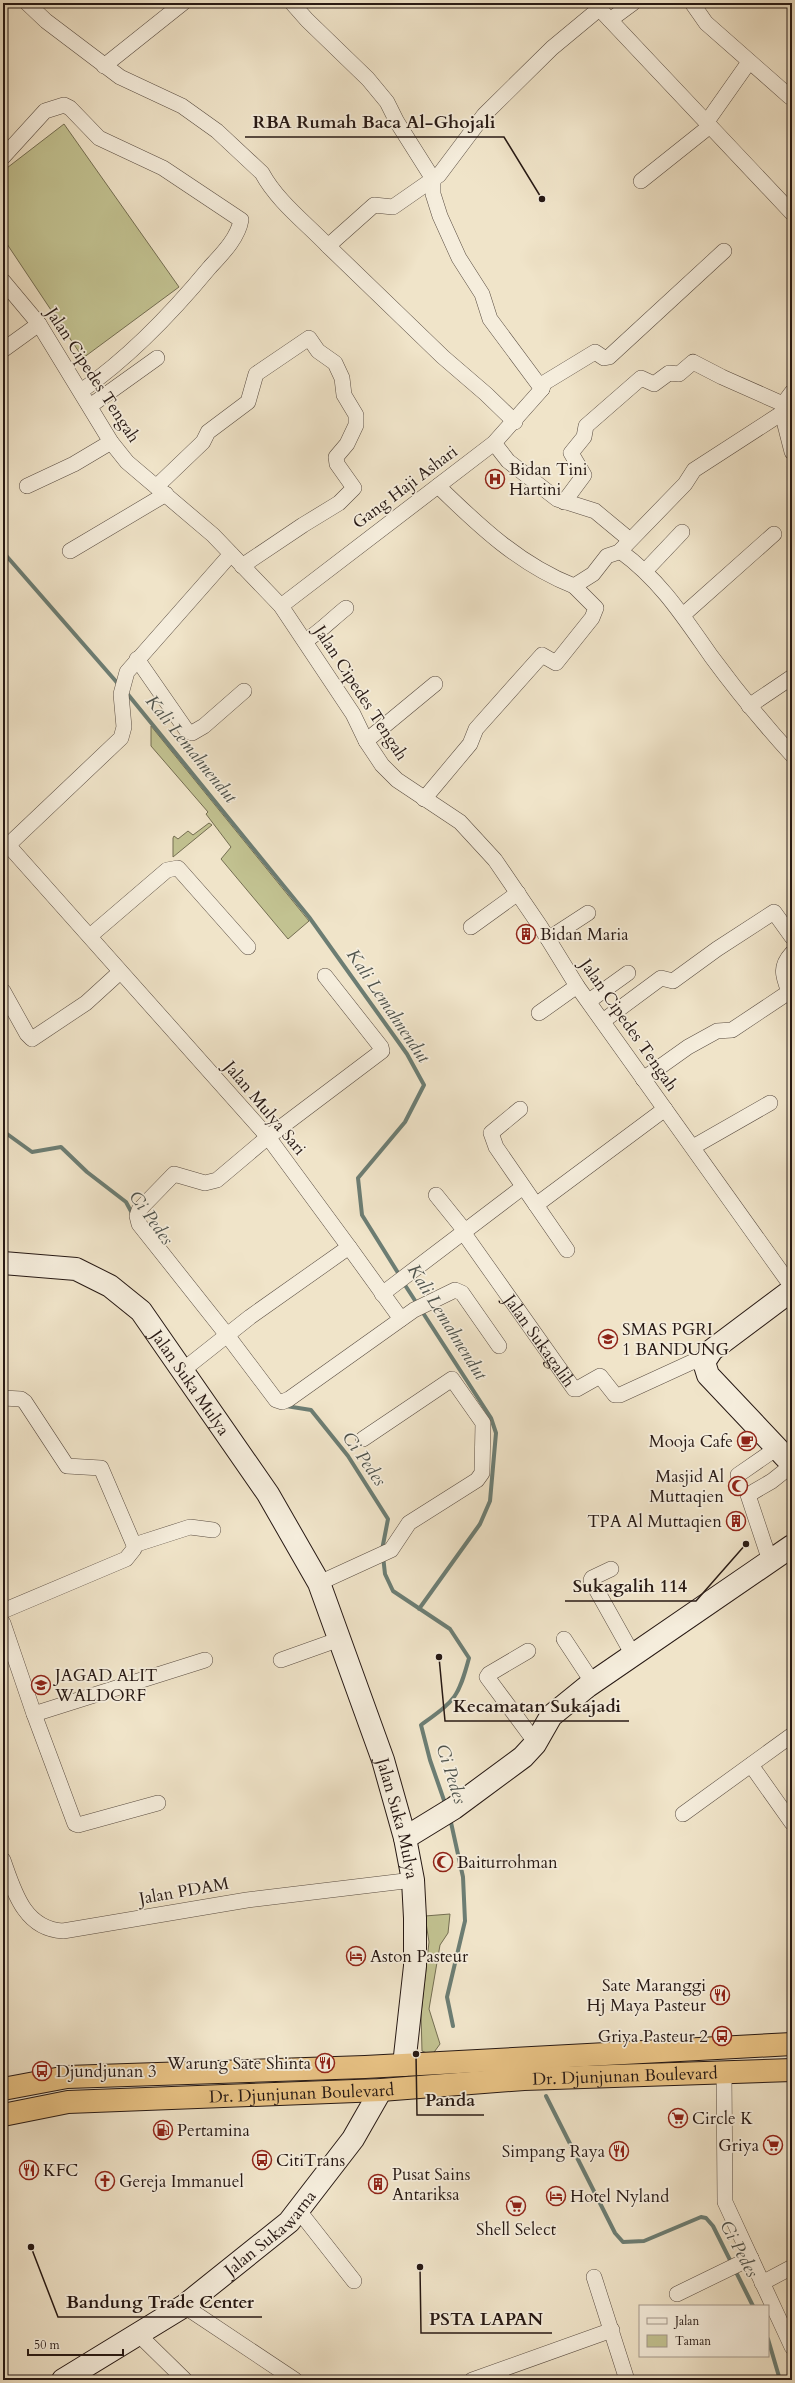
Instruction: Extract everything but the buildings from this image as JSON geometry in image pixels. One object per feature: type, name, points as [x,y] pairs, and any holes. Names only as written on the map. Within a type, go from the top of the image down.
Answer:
[{"type":"highway","name":"Dr. Djunjunan Boulevard","points":[[3,2089],[67,2077],[404,2065],[792,2044]]},
{"type":"highway","name":"Dr. Djunjunan Boulevard","points":[[3,2115],[68,2102],[381,2090],[524,2079],[792,2070]]},
{"type":"street","points":[[26,3],[40,17],[120,78],[182,106],[217,131],[262,173],[275,193],[328,246],[443,357],[486,394],[515,422]]},
{"type":"street","points":[[104,66],[183,3]]},
{"type":"street","points":[[292,3],[307,20],[368,79],[387,102],[397,122],[433,179],[433,194],[440,216],[459,258],[482,294],[486,313],[497,331],[542,388]]},
{"type":"street","points":[[610,20],[632,3]]},
{"type":"street","points":[[692,3],[706,23],[790,97],[792,96]]},
{"type":"street","points":[[328,246],[374,205],[392,207],[433,179],[453,159],[472,129],[484,115],[596,6],[792,213]]},
{"type":"street","points":[[641,180],[708,124],[749,62]]},
{"type":"street","points":[[3,157],[46,111],[64,106],[70,108],[99,138],[163,168],[242,220],[240,227],[230,244],[162,323],[81,391]]},
{"type":"street","name":"Gang Haji Ashari","points":[[281,606],[494,443],[515,422],[542,388],[544,383],[595,352],[604,358],[609,357],[724,251]]},
{"type":"street","name":"Jalan Cipedes Tengah","points":[[3,281],[39,324],[111,442],[127,462],[162,490],[231,554],[281,606],[353,714],[366,741],[382,765],[392,775],[424,799],[460,822],[475,837],[518,893],[577,986],[792,1288]]},
{"type":"street","points":[[3,350],[39,324]]},
{"type":"street","points":[[70,551],[162,490],[202,442],[208,432],[248,402],[256,374],[309,338],[318,350],[336,363],[342,378],[344,395],[356,415],[356,425],[347,444],[336,457],[337,464],[354,488],[339,503],[302,525],[242,566]]},
{"type":"street","points":[[90,406],[157,358]]},
{"type":"street","points":[[564,502],[583,478],[583,472],[572,453],[584,437],[586,426],[641,378],[654,384],[669,373],[679,374],[693,362],[783,409]]},
{"type":"street","points":[[574,586],[593,574],[606,558],[625,545],[684,484],[694,470],[783,409],[792,392]]},
{"type":"street","points":[[783,409],[792,452]]},
{"type":"street","points":[[27,486],[74,464],[111,442]]},
{"type":"street","points":[[494,443],[508,461],[564,502],[595,511],[683,615],[749,706],[792,755]]},
{"type":"street","points":[[424,799],[470,744],[474,731],[522,676],[542,655],[556,663],[592,618],[596,608],[574,586],[507,548],[477,525],[438,486]]},
{"type":"street","points":[[646,570],[682,532]]},
{"type":"street","points":[[683,615],[774,534]]},
{"type":"street","points":[[5,848],[121,738],[124,727],[121,694],[127,672],[231,554]]},
{"type":"street","points":[[305,641],[321,631],[328,622],[346,608]]},
{"type":"street","points":[[137,659],[188,731],[192,733],[204,726],[244,691]]},
{"type":"street","points":[[749,706],[792,677]]},
{"type":"street","points":[[366,741],[435,684]]},
{"type":"street","name":"Jalan Mulya Sari","points":[[5,848],[90,936],[120,972],[268,1137],[349,1247],[388,1289],[401,1319]]},
{"type":"street","points":[[90,936],[167,870],[178,868],[248,947]]},
{"type":"street","points":[[471,927],[518,893]]},
{"type":"street","points":[[603,1021],[661,978],[673,981],[717,949],[774,912],[791,934]]},
{"type":"street","points":[[548,939],[588,913]]},
{"type":"street","points":[[643,1079],[688,1047],[717,1032],[732,1030],[789,992],[783,975],[782,965],[792,953]]},
{"type":"street","points":[[3,991],[27,1034],[32,1039],[86,1003],[120,972]]},
{"type":"street","points":[[589,1001],[628,972]]},
{"type":"street","points":[[325,976],[382,1050],[268,1137],[217,1180],[205,1183],[174,1174],[147,1201],[137,1216],[139,1224],[227,1334],[270,1395],[276,1400],[282,1402],[414,1310],[455,1290],[462,1293],[499,1346]]},
{"type":"street","points":[[539,1013],[577,986]]},
{"type":"street","points":[[693,1147],[770,1103]]},
{"type":"street","points":[[520,1109],[491,1133],[496,1147],[567,1250]]},
{"type":"street","points":[[536,1205],[665,1109]]},
{"type":"street","points":[[388,1289],[523,1187]]},
{"type":"street","points":[[436,1195],[464,1232]]},
{"type":"street","name":"Jalan Sukagalih","points":[[464,1232],[574,1389],[577,1390],[600,1376],[615,1395],[620,1395],[692,1362],[704,1362]]},
{"type":"street","points":[[183,1370],[227,1334],[349,1247]]},
{"type":"street","name":"Jalan Suka Mulya","points":[[3,1263],[62,1267],[92,1276],[130,1300],[141,1311],[268,1494],[320,1583],[383,1760],[405,1838],[413,1880],[415,1966],[404,2065]]},
{"type":"street","points":[[770,1562],[748,1495],[772,1481],[792,1465],[708,1375],[704,1362],[712,1350],[792,1288]]},
{"type":"street","points":[[320,1583],[375,1559],[391,1550],[412,1521],[479,1478],[482,1473],[484,1447],[483,1422],[451,1380],[363,1439]]},
{"type":"street","points":[[3,1398],[21,1399],[25,1402],[67,1466],[101,1468],[134,1545],[134,1549],[126,1559],[3,1610]]},
{"type":"street","points":[[738,1475],[777,1448]]},
{"type":"street","points":[[134,1545],[190,1527],[213,1530]]},
{"type":"street","points":[[405,1838],[449,1811],[523,1757],[536,1743],[551,1716],[593,1683],[792,1546]]},
{"type":"street","points":[[611,1569],[592,1578],[591,1580],[633,1655]]},
{"type":"street","points":[[3,1623],[34,1714],[75,1824],[78,1825],[158,1803]]},
{"type":"street","points":[[280,1660],[340,1639]]},
{"type":"street","points":[[564,1639],[593,1683]]},
{"type":"street","points":[[528,1651],[496,1669],[487,1677],[536,1743]]},
{"type":"street","points":[[34,1714],[205,1660]]},
{"type":"street","points":[[683,1814],[792,1735]]},
{"type":"street","points":[[751,1765],[792,1823]]},
{"type":"street","name":"Jalan PDAM","points":[[3,1860],[28,1917],[50,1931],[63,1931],[247,1900],[413,1880]]},
{"type":"street","points":[[724,2072],[724,2194],[729,2213],[792,2347]]},
{"type":"street","name":"Jalan Sukawarna","points":[[66,2379],[184,2306],[289,2222],[299,2211],[353,2139],[381,2090]]},
{"type":"street","points":[[299,2211],[354,2280]]},
{"type":"street","points":[[677,2294],[751,2258]]},
{"type":"street","points":[[762,2283],[792,2267]]},
{"type":"street","points":[[594,2277],[628,2380]]},
{"type":"street","points":[[184,2306],[295,2380]]},
{"type":"street","points":[[472,2380],[612,2330]]},
{"type":"street","points":[[139,2335],[185,2380]]},
{"type":"green space","points":[[64,124],[179,287],[83,358],[3,238],[3,171]]},
{"type":"green space","points":[[151,726],[309,921],[288,939],[221,859],[231,847],[206,814],[208,812],[151,746]]},
{"type":"green space","points":[[209,823],[212,825],[173,857],[174,836],[178,839],[188,831],[193,835]]},
{"type":"green space","points":[[450,1914],[448,1933],[440,1945],[429,2009],[440,2044],[432,2055],[422,2051],[421,2013],[429,1942],[425,1916]]},
{"type":"waterway","name":"Kali Lemahnendut","points":[[3,552],[120,686]]},
{"type":"waterway","name":"Kali Lemahnendut","points":[[126,692],[309,917],[407,1054],[424,1085],[405,1122],[358,1178],[362,1215],[400,1276]]},
{"type":"waterway","name":"Ci Pedes","points":[[3,1131],[32,1152],[61,1147],[87,1172],[126,1202],[133,1215]]},
{"type":"waterway","name":"Kali Lemahnendut","points":[[403,1282],[491,1418],[496,1433],[490,1501],[480,1524],[419,1609]]},
{"type":"waterway","name":"Ci Pedes","points":[[286,1406],[311,1410],[348,1456],[388,1519],[382,1550]]},
{"type":"waterway","name":"Ci Pedes","points":[[383,1556],[385,1574],[393,1591],[450,1629],[469,1658],[462,1682],[454,1698],[421,1725],[430,1760],[446,1806]]},
{"type":"waterway","name":"Ci Pedes","points":[[450,1818],[463,1877],[465,1921],[447,1997],[453,2026]]},
{"type":"waterway","name":"Ci Pedes","points":[[546,2096],[615,2233],[623,2242],[644,2241],[701,2217],[706,2218],[713,2226],[752,2305]]},
{"type":"waterway","name":"Ci Pedes","points":[[769,2342],[780,2380]]},
{"type":"place","name":"RBA Rumah Baca Al-Ghojali","points":[[542,199]]},
{"type":"place","name":"Bidan Tini Hartini","points":[[495,479]]},
{"type":"place","name":"Bidan Maria","points":[[526,934]]},
{"type":"place","name":"SMAS PGRI 1 BANDUNG","points":[[608,1339]]},
{"type":"place","name":"Mooja Cafe","points":[[747,1441]]},
{"type":"place","name":"Masjid Al Muttaqien","points":[[738,1486]]},
{"type":"place","name":"TPA Al Muttaqien","points":[[736,1521]]},
{"type":"place","name":"Sukagalih 114","points":[[746,1544]]},
{"type":"place","name":"Kecamatan Sukajadi","points":[[439,1657]]},
{"type":"place","name":"JAGAD ALIT WALDORF","points":[[41,1685]]},
{"type":"place","name":"Baiturrohman","points":[[443,1862]]},
{"type":"place","name":"Aston Pasteur","points":[[356,1956]]},
{"type":"place","name":"Sate Maranggi Hj Maya Pasteur","points":[[720,1995]]},
{"type":"place","name":"Griya Pasteur 2","points":[[722,2036]]},
{"type":"place","name":"Panda","points":[[416,2054]]},
{"type":"place","name":"Warung Sate Shinta","points":[[325,2063]]},
{"type":"place","name":"Djundjunan 3","points":[[42,2071]]},
{"type":"place","name":"Circle K","points":[[678,2118]]},
{"type":"place","name":"Pertamina","points":[[163,2130]]},
{"type":"place","name":"Griya","points":[[773,2145]]},
{"type":"place","name":"Simpang Raya","points":[[619,2151]]},
{"type":"place","name":"CitiTrans","points":[[262,2160]]},
{"type":"place","name":"KFC","points":[[29,2170]]},
{"type":"place","name":"Gereja Immanuel","points":[[105,2181]]},
{"type":"place","name":"Pusat Sains Antariksa","points":[[378,2184]]},
{"type":"place","name":"Hotel Nyland","points":[[556,2196]]},
{"type":"place","name":"Shell Select","points":[[516,2206]]},
{"type":"place","name":"Bandung Trade Center","points":[[31,2247]]},
{"type":"place","name":"PSTA LAPAN","points":[[420,2267]]}]
